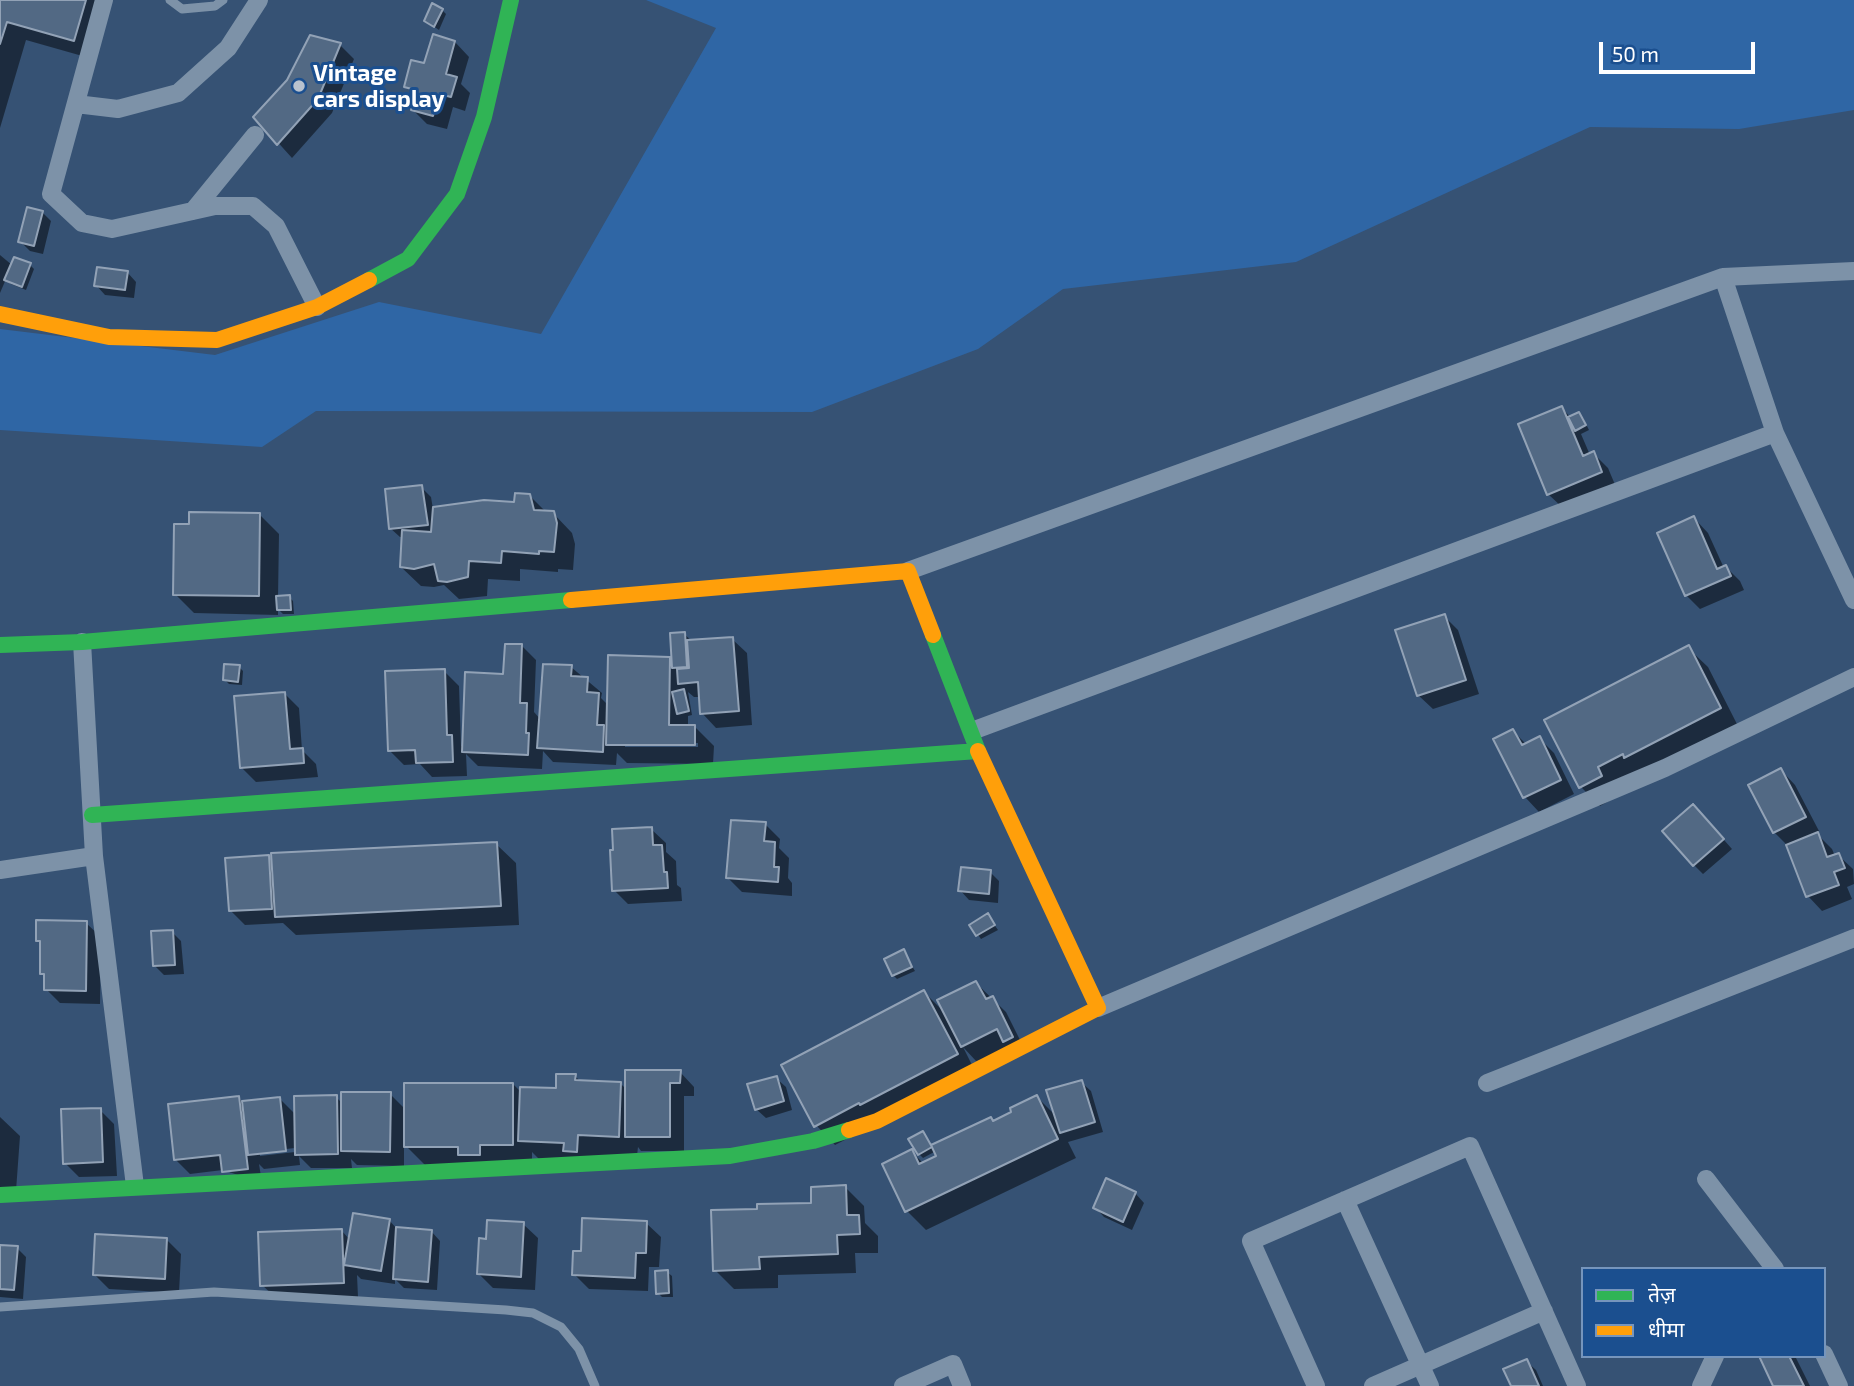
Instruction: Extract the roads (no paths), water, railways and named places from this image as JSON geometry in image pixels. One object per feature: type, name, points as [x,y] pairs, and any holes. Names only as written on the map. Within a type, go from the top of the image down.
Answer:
[{"type":"street","points":[[104,0],[51,194],[82,223],[112,229],[215,206],[253,206],[276,226],[317,307]]},
{"type":"street","points":[[76,104],[118,109],[178,93],[228,48],[259,0]]},
{"type":"street","points":[[0,314],[109,337],[217,340],[317,307],[408,259],[457,194],[484,117],[511,0]]},
{"type":"street","points":[[193,211],[255,135]]},
{"type":"street","points":[[0,645],[82,642],[908,571],[1723,277],[1854,271]]},
{"type":"street","points":[[1723,277],[1775,433],[1854,600]]},
{"type":"street","points":[[971,731],[1775,433]]},
{"type":"street","points":[[908,571],[978,751],[1098,1008]]},
{"type":"street","points":[[82,642],[94,856],[135,1186]]},
{"type":"street","points":[[0,1195],[730,1156],[813,1141],[877,1121],[1098,1008],[1665,768],[1854,677]]},
{"type":"street","points":[[92,815],[978,751]]},
{"type":"street","points":[[0,870],[94,856]]},
{"type":"street","points":[[1487,1083],[1854,938]]},
{"type":"street","points":[[1316,1386],[1251,1241],[1470,1146],[1577,1386]]},
{"type":"street","points":[[1706,1178],[1773,1267]]},
{"type":"street","points":[[1345,1200],[1430,1386]]},
{"type":"street","points":[[1373,1386],[1544,1311]]},
{"type":"street","points":[[1826,1357],[1839,1386]]},
{"type":"street","points":[[1701,1386],[1714,1358]]},
{"type":"street","points":[[903,1386],[953,1364],[962,1386]]},
{"type":"lane","points":[[170,0],[182,9],[215,6],[223,0]]},
{"type":"lane","points":[[0,1307],[214,1292],[506,1310],[533,1314],[561,1327],[579,1349],[595,1386]]},
{"type":"place","name":"Vintage cars display","points":[[299,86]]}]
